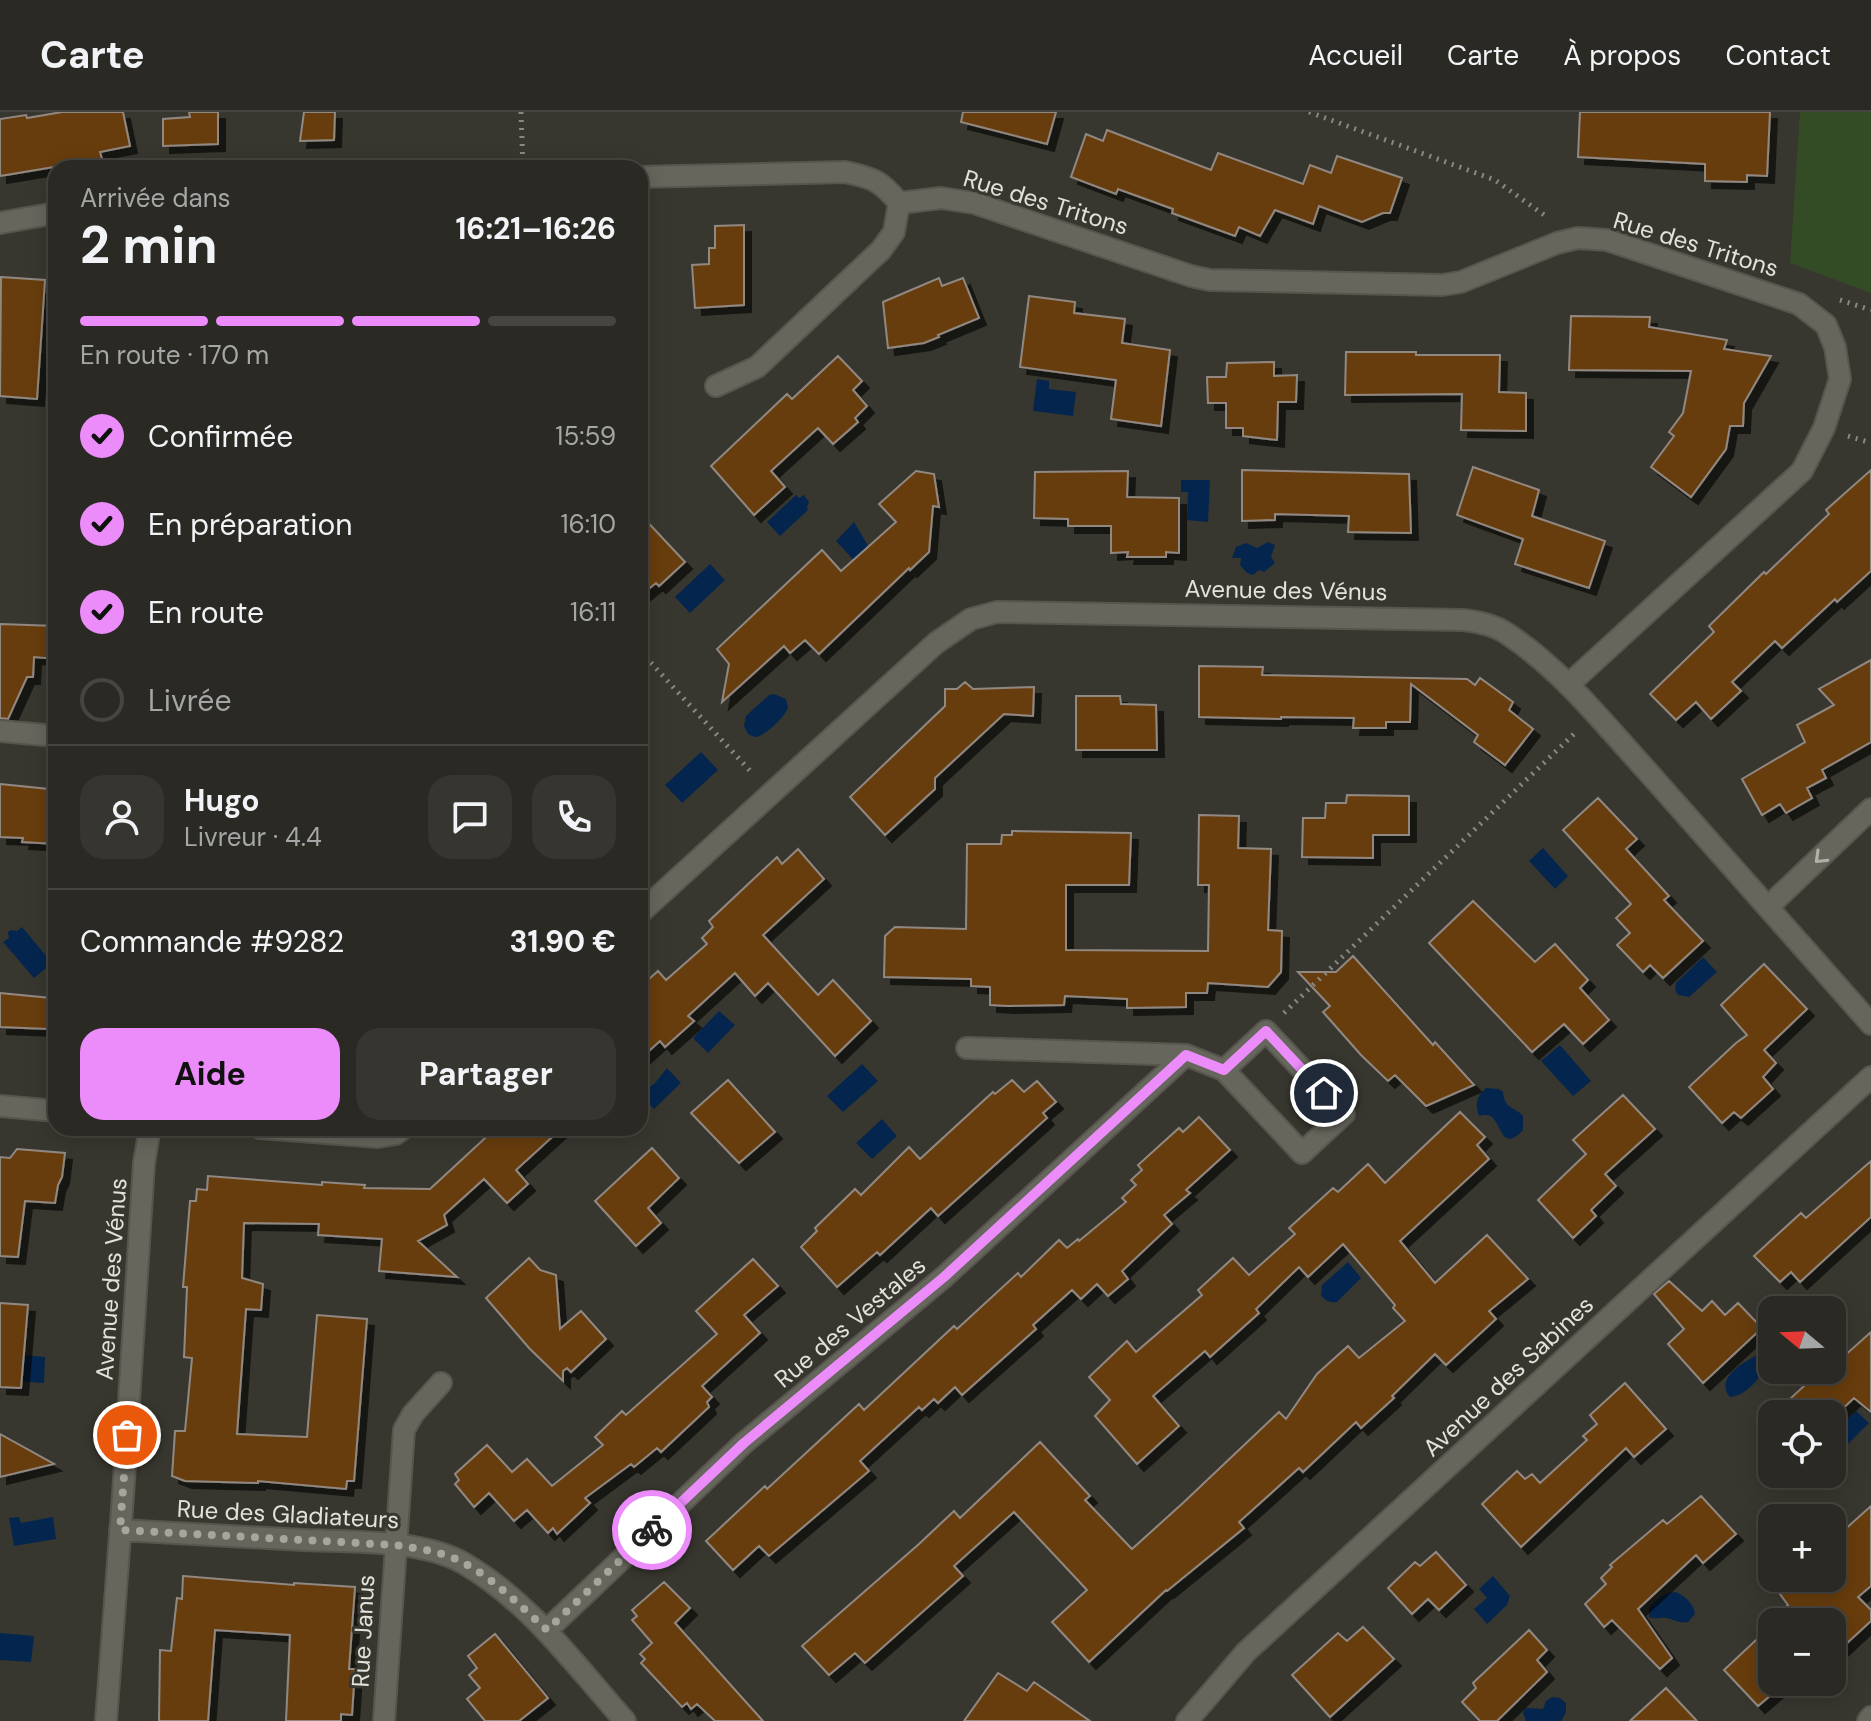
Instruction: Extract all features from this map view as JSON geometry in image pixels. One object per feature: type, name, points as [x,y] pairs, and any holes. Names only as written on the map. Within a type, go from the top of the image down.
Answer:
[{"type":"street","points":[[648,177],[845,172],[869,177],[886,187],[899,203],[894,232],[881,250],[757,367],[716,386]]},
{"type":"street","name":"Rue des Tritons","points":[[899,203],[941,198],[974,203],[1210,280],[1442,285],[1461,282],[1557,243],[1578,238],[1607,240],[1799,304],[1826,325],[1835,347],[1840,379],[1824,428],[1802,471],[1568,685]]},
{"type":"street","points":[[0,223],[48,214]]},
{"type":"street","name":"Avenue des Vénus","points":[[648,906],[936,643],[971,619],[997,612],[1463,620],[1488,624],[1506,633],[1568,685],[1769,906],[1871,1024]]},
{"type":"street","points":[[0,731],[48,735]]},
{"type":"street","points":[[1769,906],[1871,809]]},
{"type":"street","points":[[967,1048],[1186,1055],[1224,1070],[1302,1153],[1344,1114],[1266,1031],[1224,1070]]},
{"type":"street","name":"Rue des Vestales","points":[[547,1630],[744,1443],[944,1277],[1186,1055]]},
{"type":"street","name":"Avenue des Sabines","points":[[1187,1721],[1246,1652],[1871,1077]]},
{"type":"street","points":[[0,1106],[48,1110]]},
{"type":"street","name":"Avenue des Vénus","points":[[106,1721],[144,1163],[149,1136]]},
{"type":"street","name":"Rue Janus","points":[[384,1721],[404,1430],[413,1414],[441,1383]]},
{"type":"street","name":"Rue des Gladiateurs","points":[[120,1530],[395,1545],[436,1552],[465,1564],[494,1583],[547,1630],[625,1721]]},
{"type":"path","points":[[521,112],[523,160]]},
{"type":"path","points":[[1309,112],[1495,180],[1578,238]]},
{"type":"path","points":[[648,660],[771,792]]},
{"type":"path","points":[[1266,1031],[1595,714]]},
{"type":"green space","points":[[1800,112],[1871,112],[1871,293],[1790,263]]},
{"type":"water","points":[[1037,379],[1049,381],[1049,389],[1076,392],[1073,416],[1033,411]]},
{"type":"water","points":[[1181,480],[1210,480],[1208,522],[1187,520],[1188,492],[1181,492]]},
{"type":"water","points":[[796,495],[799,498],[804,495],[809,502],[808,510],[780,536],[767,522]]},
{"type":"water","points":[[854,522],[878,563],[861,568],[836,541]]},
{"type":"water","points":[[1268,542],[1275,545],[1271,557],[1275,563],[1264,572],[1247,573],[1240,565],[1241,558],[1232,558],[1236,547],[1246,543],[1257,548]]},
{"type":"water","points":[[710,564],[725,580],[690,613],[675,597]]},
{"type":"water","points":[[774,694],[786,699],[786,712],[764,734],[755,737],[748,734],[744,726],[746,716]]},
{"type":"water","points":[[701,752],[718,770],[682,803],[665,785]]},
{"type":"water","points":[[1543,848],[1568,876],[1555,889],[1529,861]]},
{"type":"water","points":[[22,927],[48,958],[48,966],[34,978],[3,942],[9,938],[8,932]]},
{"type":"water","points":[[1703,957],[1717,972],[1689,997],[1678,995],[1676,983]]},
{"type":"water","points":[[719,1011],[735,1025],[708,1053],[693,1038]]},
{"type":"water","points":[[1560,1045],[1591,1081],[1573,1096],[1541,1061]]},
{"type":"water","points":[[862,1064],[878,1081],[843,1112],[827,1096]]},
{"type":"water","points":[[667,1068],[681,1083],[654,1109],[648,1102],[648,1088]]},
{"type":"water","points":[[1486,1088],[1503,1092],[1508,1105],[1523,1116],[1523,1130],[1511,1139],[1504,1135],[1493,1118],[1479,1116],[1477,1101]]},
{"type":"water","points":[[882,1119],[897,1136],[872,1159],[856,1143]]},
{"type":"water","points":[[1348,1262],[1361,1278],[1337,1302],[1326,1300],[1321,1295],[1322,1285]]},
{"type":"water","points":[[0,1353],[45,1357],[44,1383],[0,1380]]},
{"type":"water","points":[[1758,1355],[1758,1379],[1747,1390],[1730,1397],[1726,1383],[1739,1366]]},
{"type":"water","points":[[1856,1411],[1869,1423],[1846,1446],[1846,1421]]},
{"type":"water","points":[[19,1517],[21,1523],[53,1517],[56,1539],[14,1546],[9,1518]]},
{"type":"water","points":[[1493,1576],[1510,1596],[1507,1605],[1487,1624],[1474,1609],[1487,1598],[1479,1589]]},
{"type":"water","points":[[1676,1592],[1694,1610],[1695,1614],[1688,1622],[1649,1617],[1649,1608],[1658,1599]]},
{"type":"water","points":[[0,1633],[34,1636],[31,1662],[0,1660]]},
{"type":"water","points":[[1552,1697],[1566,1703],[1566,1712],[1561,1721],[1526,1721],[1525,1708],[1543,1709]]},
{"type":"building","points":[[62,112],[123,112],[130,146],[100,152],[102,159],[48,160],[48,168],[0,176],[0,119],[26,115],[27,118]]},
{"type":"building","points":[[189,112],[218,112],[218,144],[163,146],[163,119],[190,117]]},
{"type":"building","points":[[304,112],[335,112],[334,140],[300,141]]},
{"type":"building","points":[[963,112],[1056,112],[1047,144],[961,122]]},
{"type":"building","points":[[1580,112],[1770,112],[1767,176],[1747,175],[1747,182],[1705,181],[1705,164],[1578,157]]},
{"type":"building","points":[[1107,130],[1211,170],[1218,153],[1303,184],[1310,165],[1331,173],[1337,156],[1402,178],[1390,213],[1362,222],[1319,206],[1313,224],[1275,210],[1260,236],[1239,227],[1235,236],[1118,189],[1116,194],[1071,177],[1086,134],[1103,141]]},
{"type":"building","points":[[744,225],[744,305],[695,308],[692,265],[709,264],[709,248],[715,248],[715,226]]},
{"type":"building","points":[[1,277],[45,280],[37,399],[0,396]]},
{"type":"building","points":[[939,278],[942,286],[963,278],[979,318],[924,343],[888,348],[883,302]]},
{"type":"building","points":[[1029,296],[1075,302],[1074,313],[1125,319],[1122,343],[1170,350],[1161,426],[1111,419],[1116,380],[1020,367]]},
{"type":"building","points":[[1571,316],[1650,317],[1649,327],[1727,340],[1724,349],[1771,356],[1744,403],[1743,426],[1730,426],[1726,449],[1691,497],[1651,467],[1674,436],[1669,432],[1683,413],[1691,371],[1569,370]]},
{"type":"building","points":[[1346,352],[1500,355],[1499,392],[1526,393],[1526,431],[1461,430],[1462,394],[1345,395]]},
{"type":"building","points":[[838,356],[862,381],[853,390],[867,406],[855,418],[858,422],[833,444],[818,428],[771,471],[785,487],[754,515],[711,466],[787,394],[792,399]]},
{"type":"building","points":[[1274,362],[1274,376],[1297,375],[1296,402],[1278,402],[1277,440],[1243,436],[1243,428],[1226,428],[1226,403],[1208,403],[1207,377],[1226,377],[1227,363]]},
{"type":"building","points":[[1473,467],[1539,490],[1532,516],[1605,541],[1589,588],[1515,564],[1523,539],[1457,515]]},
{"type":"building","points":[[1242,470],[1409,474],[1411,533],[1348,532],[1349,516],[1275,514],[1275,520],[1242,521]]},
{"type":"building","points":[[1871,470],[1871,571],[1782,648],[1775,641],[1732,682],[1741,691],[1711,719],[1696,702],[1676,720],[1650,694],[1714,632],[1709,626],[1829,514],[1826,510]]},
{"type":"building","points":[[916,471],[934,474],[939,507],[933,506],[929,552],[819,654],[805,640],[790,653],[784,646],[722,702],[729,664],[717,649],[822,550],[841,571],[896,522],[879,504]]},
{"type":"building","points":[[1128,471],[1127,497],[1179,498],[1179,553],[1166,552],[1166,557],[1127,557],[1128,552],[1111,553],[1111,526],[1068,526],[1068,519],[1034,518],[1035,472]]},
{"type":"building","points":[[648,523],[685,562],[659,586],[656,583],[648,590]]},
{"type":"building","points":[[0,624],[48,626],[48,658],[34,657],[33,677],[27,677],[8,719],[0,718]]},
{"type":"building","points":[[1871,660],[1871,742],[1822,770],[1826,778],[1807,788],[1812,798],[1786,813],[1780,804],[1762,815],[1742,779],[1805,742],[1797,725],[1834,705],[1819,689]]},
{"type":"building","points":[[1199,666],[1263,667],[1262,675],[1467,679],[1475,685],[1480,678],[1513,702],[1509,710],[1533,729],[1505,765],[1474,742],[1478,735],[1411,684],[1410,722],[1386,722],[1386,728],[1353,728],[1354,718],[1199,717]]},
{"type":"building","points":[[965,682],[973,689],[1034,687],[1033,716],[1004,714],[935,778],[935,789],[885,835],[850,797],[945,706],[945,689],[957,689]]},
{"type":"building","points":[[1076,696],[1120,696],[1121,704],[1156,705],[1157,750],[1076,750]]},
{"type":"building","points":[[0,784],[48,789],[48,844],[0,837]]},
{"type":"building","points":[[1347,795],[1409,796],[1409,835],[1373,835],[1373,858],[1302,857],[1303,818],[1325,818],[1326,803],[1346,803]]},
{"type":"building","points":[[1598,798],[1637,839],[1626,849],[1669,896],[1664,900],[1703,941],[1663,978],[1650,965],[1643,972],[1617,945],[1630,933],[1616,918],[1631,904],[1563,830]]},
{"type":"building","points":[[1199,815],[1239,816],[1238,848],[1271,849],[1268,930],[1282,931],[1281,972],[1268,987],[1208,983],[1207,993],[1186,993],[1186,1007],[1127,1008],[1127,999],[1065,996],[1064,1005],[1008,1006],[990,1005],[990,987],[971,986],[971,979],[884,977],[885,936],[895,927],[966,929],[967,844],[1001,844],[1002,835],[1012,835],[1012,831],[1131,833],[1129,885],[1066,885],[1066,950],[1208,951],[1209,885],[1198,885]]},
{"type":"building","points":[[798,849],[824,879],[763,935],[818,995],[833,980],[871,1021],[835,1056],[768,983],[755,996],[735,973],[688,1016],[694,1021],[665,1047],[660,1041],[648,1052],[648,980],[658,971],[666,980],[707,944],[702,938],[713,927],[709,921],[777,857],[782,864]]},
{"type":"building","points":[[1473,901],[1535,962],[1555,944],[1588,980],[1580,988],[1609,1020],[1583,1044],[1564,1024],[1532,1052],[1429,943]]},
{"type":"building","points":[[1353,956],[1433,1045],[1435,1042],[1474,1085],[1426,1106],[1395,1075],[1388,1081],[1361,1055],[1323,1012],[1330,1006],[1298,972],[1336,972]]},
{"type":"building","points":[[1764,964],[1807,1009],[1764,1050],[1776,1063],[1763,1077],[1773,1089],[1741,1118],[1734,1112],[1722,1123],[1689,1087],[1747,1035],[1721,1005]]},
{"type":"building","points":[[0,993],[48,998],[48,1029],[0,1027]]},
{"type":"building","points":[[728,1080],[775,1132],[739,1163],[691,1113]]},
{"type":"building","points":[[1012,1080],[1024,1092],[1037,1081],[1056,1102],[1043,1113],[1047,1118],[938,1216],[931,1208],[880,1255],[877,1252],[837,1287],[801,1247],[817,1231],[815,1228],[855,1189],[861,1195],[909,1147],[920,1159],[993,1092],[995,1094]]},
{"type":"building","points":[[1623,1095],[1655,1129],[1605,1174],[1616,1186],[1591,1210],[1596,1216],[1573,1238],[1538,1200],[1586,1154],[1573,1140]]},
{"type":"building","points":[[1460,1112],[1485,1137],[1477,1145],[1489,1159],[1400,1241],[1435,1283],[1487,1235],[1528,1279],[1489,1311],[1496,1319],[1446,1365],[1435,1354],[1361,1428],[1356,1422],[1303,1472],[1299,1468],[1239,1522],[1244,1528],[1166,1590],[1089,1662],[1052,1622],[1087,1590],[1014,1512],[954,1566],[963,1576],[865,1663],[855,1653],[829,1675],[802,1646],[954,1511],[960,1518],[1040,1442],[1090,1496],[1085,1500],[1132,1549],[1279,1412],[1286,1419],[1317,1374],[1348,1346],[1359,1358],[1405,1321],[1343,1244],[1308,1277],[1299,1267],[1256,1309],[1259,1313],[1210,1357],[1205,1351],[1153,1396],[1179,1426],[1137,1464],[1095,1416],[1110,1400],[1089,1377],[1127,1341],[1136,1352],[1202,1295],[1198,1290],[1233,1258],[1249,1275],[1295,1234],[1289,1228],[1333,1188],[1338,1192],[1368,1164],[1385,1183]]},
{"type":"building","points":[[1199,1117],[1230,1150],[1186,1190],[1190,1193],[1164,1215],[1172,1224],[1122,1271],[1128,1279],[1108,1296],[1097,1284],[1081,1299],[1072,1290],[1033,1325],[1036,1329],[962,1395],[955,1387],[938,1403],[934,1399],[922,1410],[919,1407],[860,1461],[869,1471],[769,1556],[759,1546],[733,1570],[706,1541],[859,1404],[864,1410],[954,1326],[957,1329],[1018,1273],[1021,1277],[1059,1240],[1067,1248],[1079,1241],[1126,1202],[1122,1198],[1136,1185],[1131,1180],[1142,1170],[1138,1165],[1179,1128],[1183,1132]]},
{"type":"building","points":[[487,1136],[553,1136],[516,1170],[528,1184],[507,1203],[484,1179],[444,1215],[447,1225],[418,1241],[457,1277],[379,1271],[382,1239],[318,1235],[319,1224],[244,1223],[242,1278],[263,1284],[261,1310],[246,1309],[237,1434],[307,1437],[317,1315],[367,1319],[354,1481],[347,1481],[346,1489],[258,1481],[185,1481],[172,1476],[175,1431],[185,1431],[192,1358],[184,1357],[187,1287],[183,1287],[190,1201],[196,1201],[197,1189],[207,1190],[208,1176],[322,1185],[322,1182],[365,1185],[364,1188],[430,1189]]},
{"type":"building","points":[[652,1148],[679,1178],[648,1208],[661,1223],[636,1246],[595,1201]]},
{"type":"building","points":[[17,1149],[65,1153],[62,1177],[55,1203],[25,1201],[18,1257],[0,1256],[0,1157],[10,1158]]},
{"type":"building","points":[[1871,1161],[1871,1217],[1800,1282],[1791,1272],[1780,1282],[1754,1256],[1801,1213],[1806,1218]]},
{"type":"building","points":[[529,1258],[540,1270],[556,1275],[560,1329],[581,1311],[606,1339],[571,1372],[567,1368],[563,1371],[563,1381],[529,1348],[486,1298]]},
{"type":"building","points":[[753,1259],[778,1286],[744,1315],[760,1333],[702,1386],[712,1397],[707,1402],[709,1407],[661,1452],[657,1448],[634,1467],[631,1464],[585,1498],[590,1503],[557,1534],[553,1528],[548,1533],[527,1510],[514,1521],[489,1493],[474,1507],[455,1484],[459,1480],[455,1474],[487,1445],[512,1472],[527,1459],[552,1486],[603,1445],[595,1437],[622,1411],[626,1415],[717,1334],[696,1311]]},
{"type":"building","points":[[1669,1281],[1702,1311],[1712,1301],[1725,1315],[1738,1303],[1758,1324],[1758,1332],[1703,1383],[1668,1344],[1684,1329],[1654,1294]]},
{"type":"building","points":[[0,1303],[28,1305],[21,1388],[0,1387]]},
{"type":"building","points":[[1871,1332],[1871,1412],[1854,1398],[1846,1406],[1846,1400],[1789,1400],[1806,1384],[1846,1384],[1846,1354]]},
{"type":"building","points":[[1625,1383],[1666,1429],[1634,1457],[1626,1448],[1521,1547],[1482,1504],[1517,1471],[1525,1479],[1532,1474],[1540,1483],[1587,1440],[1583,1436],[1597,1424],[1590,1415]]},
{"type":"building","points":[[0,1434],[54,1464],[0,1477]]},
{"type":"building","points":[[1701,1496],[1736,1534],[1703,1563],[1696,1555],[1638,1609],[1672,1658],[1660,1669],[1612,1620],[1604,1627],[1585,1604],[1606,1584],[1601,1578],[1612,1567],[1610,1565],[1663,1520],[1667,1524]]},
{"type":"building","points":[[1871,1506],[1871,1586],[1858,1597],[1871,1610],[1871,1621],[1846,1644],[1846,1608],[1784,1608],[1788,1605],[1780,1594],[1846,1592],[1846,1528]]},
{"type":"building","points":[[1436,1552],[1466,1585],[1439,1610],[1428,1599],[1412,1614],[1388,1588],[1415,1562],[1420,1566]]},
{"type":"building","points":[[183,1576],[355,1587],[349,1669],[355,1669],[352,1715],[341,1714],[341,1721],[286,1721],[290,1635],[215,1630],[208,1721],[159,1721],[160,1650],[171,1651],[177,1598],[182,1599]]},
{"type":"building","points":[[664,1582],[690,1608],[675,1623],[763,1721],[715,1721],[697,1704],[691,1709],[687,1703],[682,1707],[641,1663],[645,1659],[640,1654],[652,1643],[632,1620],[637,1616],[632,1610]]},
{"type":"building","points":[[1363,1627],[1394,1659],[1330,1717],[1292,1675],[1338,1633],[1347,1641]]},
{"type":"building","points":[[1529,1630],[1547,1650],[1537,1660],[1547,1672],[1497,1721],[1480,1721],[1462,1702],[1476,1688],[1473,1683]]},
{"type":"building","points":[[495,1634],[548,1698],[519,1721],[485,1721],[467,1699],[480,1688],[469,1675],[477,1668],[468,1656]]},
{"type":"building","points":[[1758,1638],[1758,1696],[1770,1696],[1758,1706],[1724,1670]]},
{"type":"building","points":[[998,1673],[1027,1691],[1034,1682],[1090,1721],[964,1721]]},
{"type":"building","points":[[1666,1688],[1697,1721],[1630,1721]]},
{"type":"way so far","points":[[127,1435],[120,1530],[395,1545],[436,1552],[465,1564],[494,1583],[547,1630],[652,1530]]},
{"type":"route","points":[[652,1530],[744,1443],[944,1277],[1186,1055],[1224,1070],[1266,1031],[1324,1093]]}]
